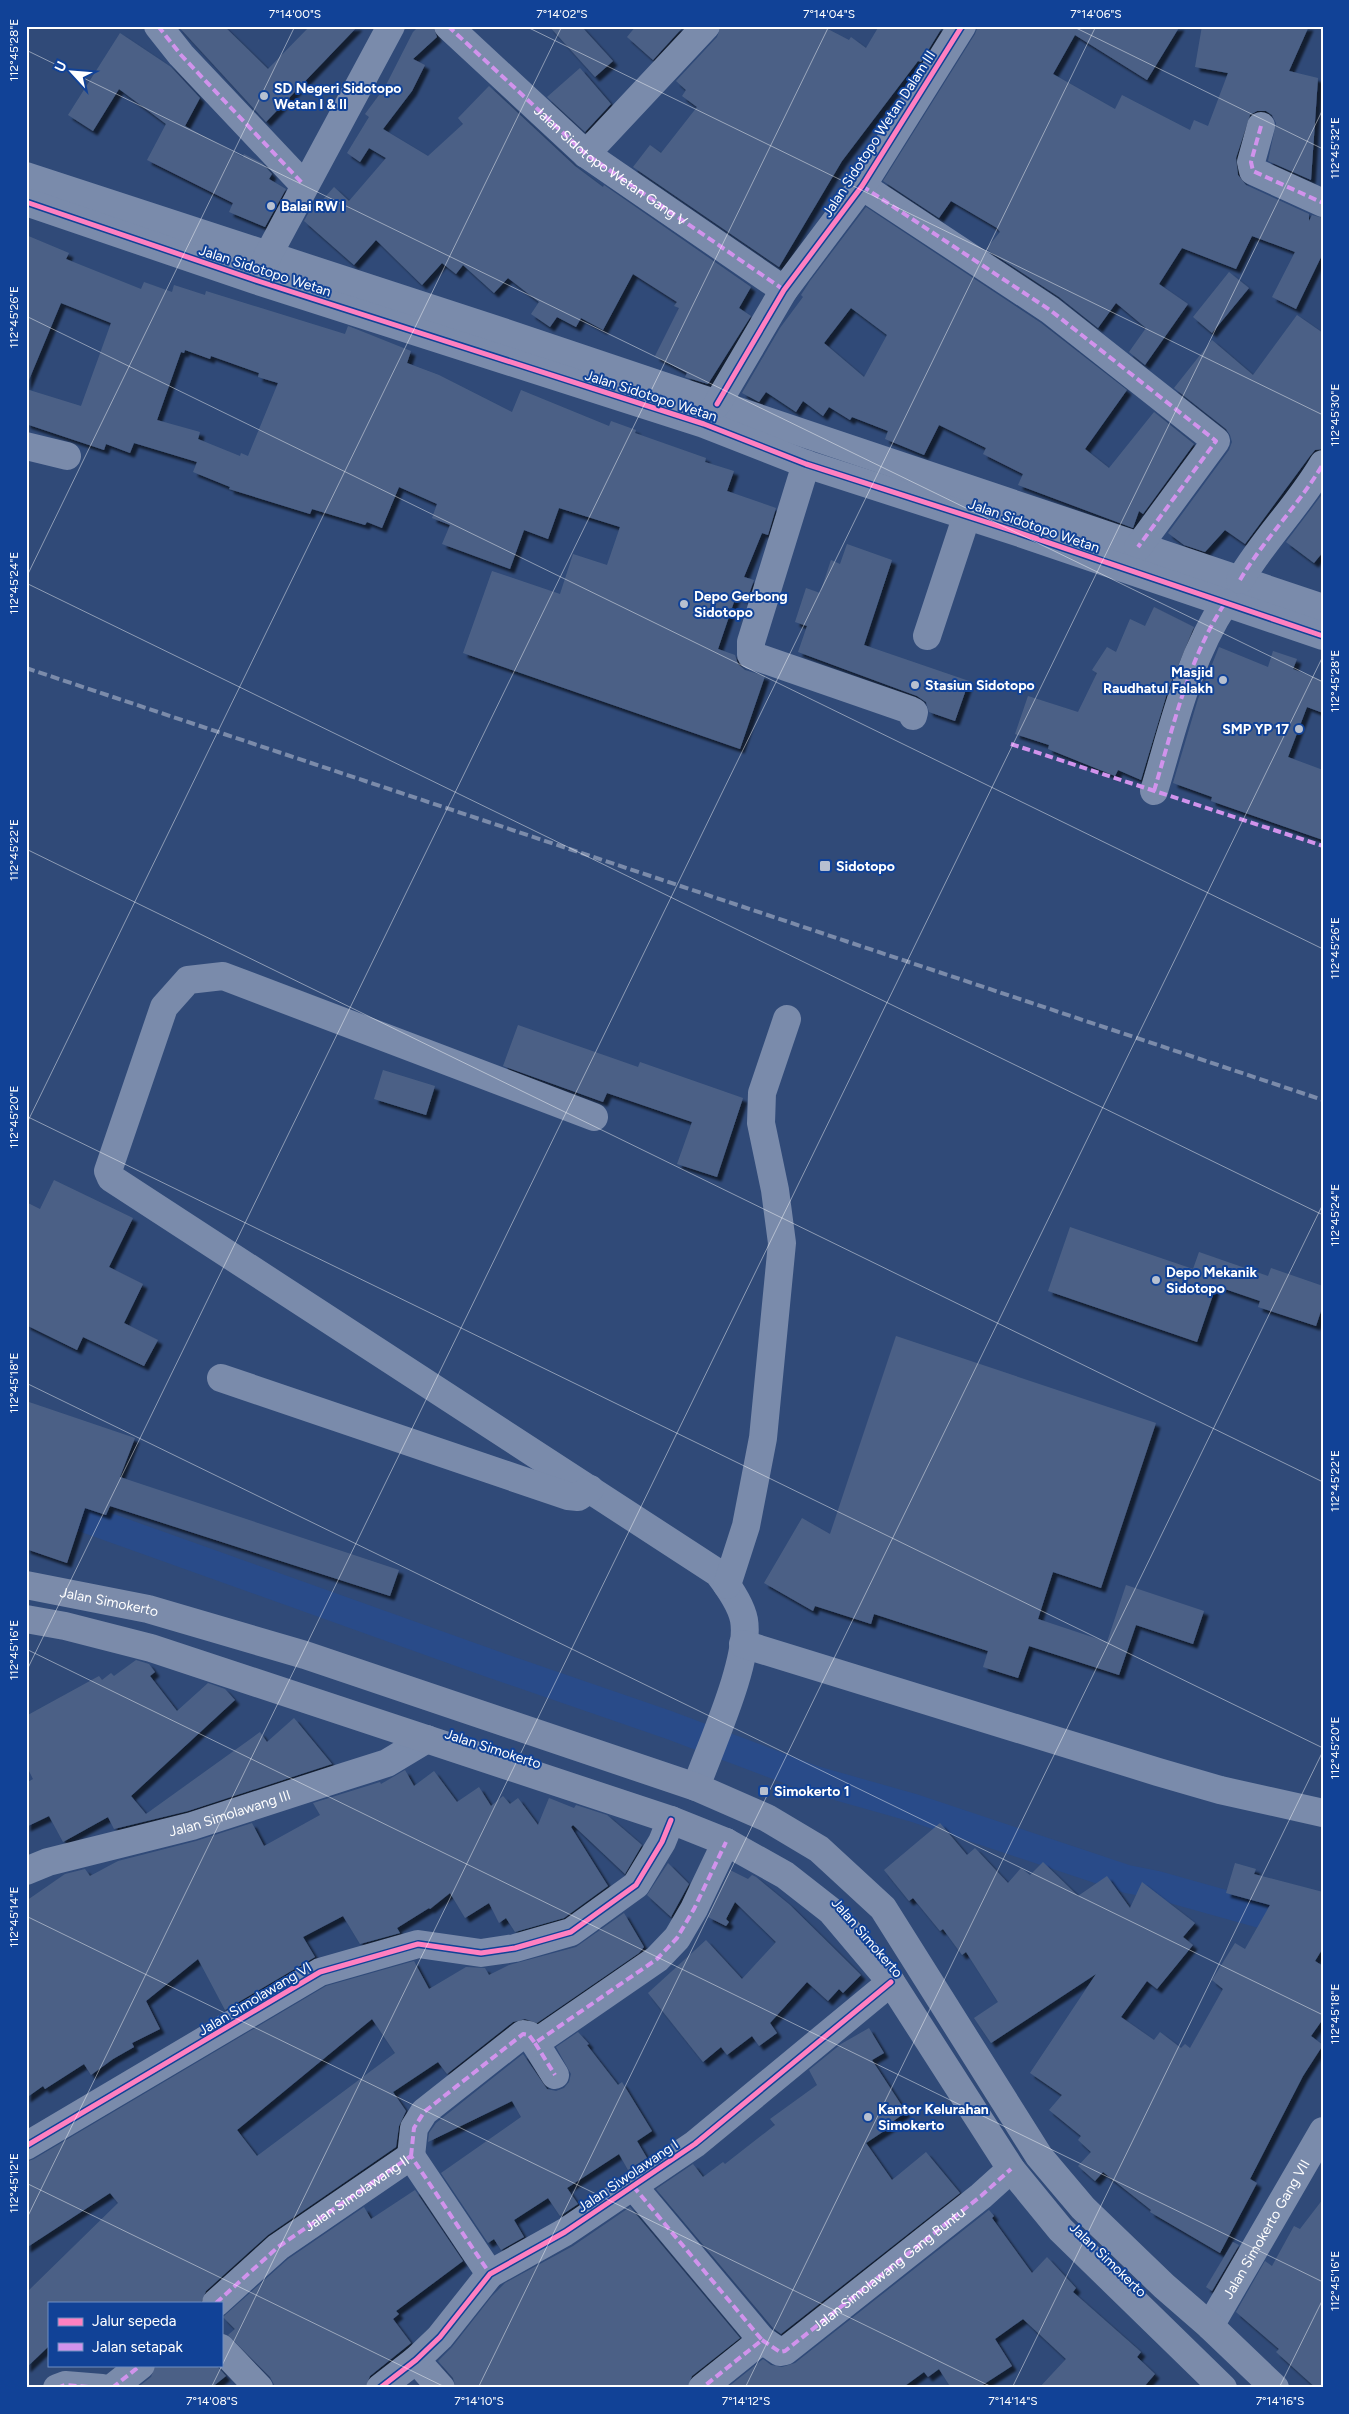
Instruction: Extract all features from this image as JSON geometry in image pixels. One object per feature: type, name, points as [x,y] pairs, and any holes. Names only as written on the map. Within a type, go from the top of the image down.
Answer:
[{"type":"highway","name":"Jalan Simokerto","points":[[26,1586],[148,1609],[305,1655],[696,1787],[767,1818],[819,1849],[883,1908],[1039,2156],[1083,2208],[1164,2286],[1210,2326],[1275,2388]]},
{"type":"highway","name":"Jalan Simokerto","points":[[26,1620],[65,1626],[151,1648],[671,1820],[726,1842],[785,1876],[831,1911],[891,1982],[1011,2169],[1061,2230],[1223,2388]]},
{"type":"street","points":[[158,26],[181,55],[304,185]]},
{"type":"street","points":[[255,280],[304,185],[392,26]]},
{"type":"street","name":"Jalan Sidotopo Wetan Gang V","points":[[448,26],[586,154],[784,290]]},
{"type":"street","points":[[586,154],[706,26]]},
{"type":"street","name":"Jalan Sidotopo Wetan Dalam III","points":[[717,404],[784,290],[862,186],[962,26]]},
{"type":"street","points":[[1261,126],[1250,162],[1253,171],[1318,201]]},
{"type":"street","name":"Jalan Sidotopo Wetan","points":[[26,176],[267,254],[1323,608]]},
{"type":"street","points":[[862,186],[1050,310],[1216,443],[1138,547]]},
{"type":"street","name":"Jalan Sidotopo Wetan","points":[[26,202],[255,280],[704,424],[806,464],[967,515],[1323,636]]},
{"type":"street","points":[[26,446],[67,456]]},
{"type":"street","points":[[806,464],[751,642],[751,655],[910,710],[914,712],[913,716]]},
{"type":"street","points":[[1240,580],[1255,556],[1323,464]]},
{"type":"street","points":[[927,636],[967,515]]},
{"type":"street","points":[[1154,792],[1183,694],[1210,626],[1225,603]]},
{"type":"street","points":[[594,1117],[223,976],[188,980],[164,1007],[108,1171],[111,1178],[718,1573],[727,1585],[744,1620],[743,1644],[736,1677],[696,1787]]},
{"type":"street","points":[[727,1585],[746,1526],[763,1438],[782,1243],[775,1190],[761,1123],[762,1093],[787,1019]]},
{"type":"street","points":[[221,1378],[568,1496],[578,1497],[590,1490]]},
{"type":"street","points":[[743,1644],[1166,1775],[1220,1790],[1323,1813]]},
{"type":"street","name":"Jalan Simolawang III","points":[[26,1870],[48,1862],[192,1826],[379,1766],[427,1739]]},
{"type":"street","name":"Jalan Simolawang VI","points":[[26,2146],[320,1972],[418,1944],[481,1953],[515,1948],[571,1932],[636,1885],[662,1842],[671,1820]]},
{"type":"street","points":[[535,2043],[658,1959],[677,1938],[694,1908],[726,1842]]},
{"type":"street","name":"Jalan Siwolawang I","points":[[380,2388],[416,2360],[440,2337],[490,2274],[565,2232],[695,2144],[891,1982]]},
{"type":"street","points":[[411,2156],[414,2128],[424,2112],[523,2034],[529,2035],[555,2075]]},
{"type":"street","name":"Jalan Simokerto Gang VII","points":[[1210,2326],[1323,2131]]},
{"type":"street","name":"Jalan Simolawang II","points":[[217,2302],[278,2247],[411,2156],[490,2274]]},
{"type":"street","name":"Jalan Simolawang Gang Buntu","points":[[762,2340],[780,2352],[785,2351],[982,2196],[1011,2169]]},
{"type":"street","points":[[633,2186],[762,2340],[702,2388]]},
{"type":"street","points":[[222,2349],[258,2388]]},
{"type":"street","points":[[416,2360],[442,2388]]},
{"type":"street","points":[[112,2388],[140,2366]]},
{"type":"street","points":[[57,2388],[64,2385],[102,2388]]},
{"type":"building","name":"SD Negeri Sidotopo Wetan I & II","points":[[178,26],[224,26],[268,69],[310,26],[358,26],[266,122]]},
{"type":"building","points":[[419,26],[433,26],[437,37],[413,59],[425,65],[412,91],[383,129],[428,156],[463,124],[458,118],[489,86],[575,166],[751,287],[739,308],[751,316],[708,384],[685,377],[687,373],[655,356],[679,308],[674,306],[677,302],[633,274],[603,330],[581,318],[576,327],[557,317],[550,327],[531,314],[539,302],[508,278],[494,293],[463,265],[456,274],[442,263],[422,285],[376,240],[354,265],[304,221],[314,203],[318,205],[334,187],[349,201],[386,158],[369,148],[360,162],[347,153],[369,117],[365,114],[385,87],[413,32]]},
{"type":"building","points":[[549,26],[581,26],[613,61],[595,77]]},
{"type":"building","points":[[636,26],[684,26],[653,60],[627,37]]},
{"type":"building","points":[[721,26],[822,26],[849,40],[851,37],[866,48],[879,26],[943,26],[921,62],[918,61],[842,161],[779,267],[633,167],[650,145],[661,153],[697,107],[682,96],[686,90],[676,81],[717,37]]},
{"type":"building","points":[[978,26],[1180,26],[1147,80],[1075,35],[1053,74],[1115,109],[1122,95],[1190,130],[1194,120],[1208,126],[1228,73],[1195,67],[1202,26],[1309,26],[1289,71],[1318,78],[1311,180],[1268,161],[1276,123],[1272,115],[1266,111],[1257,111],[1250,115],[1236,158],[1238,175],[1246,185],[1309,214],[1309,221],[1312,215],[1323,218],[1323,253],[1296,309],[1272,297],[1295,252],[1252,236],[1236,269],[1182,248],[1159,284],[1188,304],[1145,365],[1129,352],[1146,328],[1116,303],[1098,328],[1059,297],[986,249],[1000,232],[997,228],[951,201],[939,218],[883,181],[975,34]]},
{"type":"building","points":[[120,33],[171,67],[200,98],[185,126],[243,157],[244,154],[262,163],[272,174],[269,179],[286,189],[265,227],[229,212],[233,203],[147,160],[166,124],[119,89],[93,131],[68,115]]},
{"type":"building","points":[[580,68],[611,104],[585,132],[547,97]]},
{"type":"building","points":[[866,207],[1041,323],[1127,390],[1085,449],[1109,468],[1154,412],[1194,444],[1143,514],[1139,511],[1133,528],[1018,485],[1023,474],[983,454],[986,448],[939,425],[924,455],[885,439],[888,431],[852,417],[850,420],[829,407],[823,416],[803,401],[796,412],[766,392],[759,402],[742,393],[780,328],[803,297],[801,295]],"holes":[[[851,308],[887,335],[864,377],[824,343]]]},
{"type":"building","points":[[26,235],[69,253],[66,259],[141,289],[144,282],[172,292],[174,285],[205,295],[206,291],[345,334],[348,326],[411,351],[407,363],[439,375],[512,412],[521,390],[609,426],[611,421],[636,430],[635,433],[706,458],[705,462],[734,471],[727,491],[776,508],[768,535],[762,533],[744,577],[754,580],[747,600],[736,596],[718,649],[735,655],[738,664],[745,670],[765,676],[740,749],[463,653],[492,571],[560,594],[573,554],[607,565],[620,527],[559,508],[548,539],[524,530],[510,569],[442,544],[450,525],[432,518],[437,504],[399,487],[382,528],[367,522],[365,525],[312,509],[310,514],[229,489],[230,487],[193,472],[197,462],[134,443],[130,453],[106,444],[104,450],[26,424],[26,389],[81,406],[111,323],[61,303],[26,387]],"holes":[[[185,350],[210,359],[211,356],[259,373],[258,377],[278,383],[248,456],[241,453],[240,456],[198,439],[200,432],[157,420],[181,352],[184,353]]]},
{"type":"building","points":[[1229,272],[1249,288],[1212,333],[1193,317]]},
{"type":"building","points":[[1297,315],[1323,333],[1323,449],[1315,450],[1310,456],[1245,544],[1225,530],[1205,552],[1184,545],[1168,533],[1229,450],[1232,442],[1226,429],[1174,388],[1212,340],[1253,375]]},
{"type":"building","points":[[1323,493],[1323,552],[1314,563],[1286,542]]},
{"type":"building","points":[[847,544],[892,560],[864,645],[969,681],[955,721],[929,712],[926,702],[917,696],[798,652],[807,626],[795,622],[806,588],[820,593],[831,560],[840,564]]},
{"type":"building","points":[[1154,607],[1194,627],[1168,690],[1141,780],[1118,770],[1115,776],[1048,749],[1049,745],[1015,734],[1028,696],[1078,712],[1097,673],[1092,670],[1107,647],[1116,652],[1130,619],[1145,626]]},
{"type":"building","points":[[1219,647],[1268,667],[1273,651],[1297,659],[1293,669],[1323,681],[1323,713],[1307,707],[1288,757],[1323,770],[1323,840],[1211,801],[1212,797],[1173,783],[1198,699]]},
{"type":"building","points":[[518,1025],[638,1067],[640,1062],[743,1098],[717,1177],[677,1164],[692,1122],[607,1093],[603,1102],[503,1066]]},
{"type":"building","points":[[383,1070],[435,1086],[426,1115],[374,1099]]},
{"type":"building","points":[[54,1180],[133,1218],[109,1267],[143,1284],[124,1323],[158,1340],[144,1366],[83,1337],[77,1350],[26,1325],[26,1202],[40,1209]]},
{"type":"building","name":"Depo Mekanik Sidotopo","points":[[1070,1227],[1193,1269],[1199,1252],[1268,1276],[1271,1268],[1323,1286],[1323,1305],[1316,1326],[1258,1307],[1260,1301],[1216,1286],[1197,1342],[1048,1291]]},
{"type":"building","points":[[896,1336],[1156,1423],[1101,1588],[1053,1572],[1038,1619],[1107,1642],[1126,1585],[1204,1611],[1193,1644],[1136,1625],[1119,1675],[1029,1646],[1018,1678],[983,1667],[988,1651],[874,1614],[871,1624],[815,1606],[813,1611],[764,1583],[802,1518],[830,1534]]},
{"type":"building","points":[[26,1401],[135,1438],[120,1477],[399,1570],[390,1596],[110,1506],[106,1515],[85,1508],[67,1563],[26,1549]]},
{"type":"building","points":[[136,1660],[149,1664],[155,1672],[150,1676],[177,1711],[208,1683],[225,1689],[235,1700],[131,1796],[146,1814],[260,1732],[267,1742],[294,1718],[332,1764],[188,1811],[114,1829],[108,1817],[63,1842],[49,1816],[26,1827],[26,1783],[33,1779],[26,1765],[26,1716],[99,1676],[102,1680],[111,1673],[114,1676]]},
{"type":"building","points":[[405,1770],[414,1786],[434,1771],[457,1802],[479,1787],[491,1806],[503,1796],[510,1804],[518,1798],[538,1825],[549,1798],[574,1808],[576,1805],[607,1815],[642,1845],[625,1874],[573,1825],[571,1827],[608,1886],[564,1918],[515,1932],[506,1918],[499,1923],[489,1903],[465,1918],[450,1893],[430,1909],[397,1928],[400,1933],[360,1944],[343,1916],[303,1937],[315,1957],[225,2010],[198,1959],[146,2001],[160,2029],[132,2043],[134,2047],[91,2075],[84,2064],[45,2089],[43,2086],[26,2098],[26,1901],[65,1874],[85,1869],[90,1876],[118,1861],[196,1841],[252,1823],[264,1846],[320,1815],[313,1803],[380,1782],[381,1784]]},
{"type":"building","points":[[940,1823],[967,1855],[975,1848],[1008,1883],[1021,1868],[1030,1875],[1043,1862],[1078,1896],[1107,1876],[1130,1908],[1142,1882],[1195,1923],[1183,1937],[1193,1945],[1157,1989],[1147,1981],[1121,2017],[1154,2040],[1160,2032],[1181,2048],[1185,2044],[1190,2048],[1223,1989],[1212,1980],[1235,1943],[1245,1949],[1270,1905],[1226,1893],[1235,1863],[1256,1869],[1254,1874],[1323,1892],[1323,1948],[1315,1961],[1323,1966],[1323,2019],[1311,2036],[1323,2045],[1303,2076],[1250,2179],[1257,2183],[1220,2253],[1150,2212],[1151,2210],[1103,2172],[1095,2181],[1078,2166],[1091,2152],[1078,2140],[1081,2136],[1049,2110],[1062,2095],[1030,2073],[1096,1974],[991,2043],[974,2018],[998,2002],[966,1952],[962,1955],[943,1929],[940,1931],[913,1898],[909,1901],[884,1870]]},
{"type":"building","points":[[668,1863],[689,1884],[671,1917],[647,1895]]},
{"type":"building","points":[[730,1870],[748,1879],[752,1875],[756,1877],[790,1905],[861,1975],[843,1993],[839,1989],[828,2001],[807,1982],[770,2023],[777,2033],[759,2046],[752,2036],[727,2055],[721,2047],[703,2062],[648,1993],[706,1940],[742,1979],[776,1942],[735,1902],[726,1919],[729,1922],[726,1926],[708,1917]]},
{"type":"building","points":[[624,1913],[644,1947],[639,1953],[537,2023],[525,2019],[513,2022],[447,2074],[438,2062],[393,2092],[406,2111],[399,2126],[396,2147],[268,2235],[206,2291],[201,2302],[48,2302],[48,2347],[26,2368],[26,2293],[118,2203],[110,2193],[26,2248],[26,2162],[326,1986],[414,1961],[429,1989],[466,1967],[485,1968],[489,1975],[509,1965],[576,1947]],"holes":[[[372,2019],[395,2053],[257,2156],[237,2130]]]},
{"type":"building","points":[[869,2028],[884,2053],[872,2060],[906,2112],[892,2122],[893,2125],[866,2143],[892,2180],[926,2152],[960,2193],[781,2334],[773,2328],[656,2189],[693,2164],[703,2177],[723,2162],[725,2164],[775,2125],[770,2119],[817,2085],[809,2070],[841,2044]]},
{"type":"building","points":[[578,2032],[589,2044],[587,2045],[618,2085],[622,2082],[652,2131],[637,2141],[647,2158],[628,2170],[619,2154],[567,2188],[578,2204],[560,2216],[548,2198],[514,2220],[524,2237],[501,2250],[494,2239],[488,2243],[441,2173],[521,2117],[512,2101],[428,2142],[429,2133],[436,2123],[523,2054],[547,2089],[556,2091],[564,2088],[569,2082],[571,2074],[556,2047]]},
{"type":"building","points":[[415,2190],[463,2261],[396,2311],[399,2314],[393,2319],[411,2343],[370,2376],[365,2388],[276,2388],[270,2377],[228,2335],[235,2329],[223,2317],[288,2259],[364,2207],[371,2219]]},
{"type":"building","points":[[1323,2199],[1323,2388],[1316,2388],[1276,2352],[1279,2349],[1236,2312],[1265,2261],[1272,2266],[1294,2226],[1300,2229]]},
{"type":"building","points":[[630,2207],[740,2338],[692,2376],[687,2388],[456,2388],[453,2378],[438,2361],[452,2347],[492,2296],[505,2283],[573,2246]]},
{"type":"building","points":[[989,2210],[994,2216],[992,2218],[1032,2273],[1047,2257],[1076,2288],[1073,2292],[1141,2352],[1137,2357],[1155,2374],[1143,2388],[1039,2388],[1066,2359],[1023,2319],[995,2339],[1012,2366],[978,2388],[951,2388],[939,2369],[928,2377],[924,2372],[902,2388],[727,2388],[763,2359],[771,2365],[782,2367],[795,2363]]},
{"type":"building","points":[[1233,2242],[1239,2245],[1212,2291],[1206,2287]]},
{"type":"building","points":[[156,2366],[217,2366],[226,2376],[211,2388],[137,2388],[151,2377]]},
{"type":"waterway","points":[[47,1505],[492,1664],[669,1725],[815,1780],[914,1808],[1127,1879],[1157,1885],[1300,1925]]},
{"type":"railway","points":[[26,668],[1323,1100]]},
{"type":"marked path","points":[[158,26],[181,55],[304,185]]},
{"type":"marked path","points":[[448,26],[586,154],[784,290]]},
{"type":"marked path","points":[[1261,126],[1251,162],[1253,171],[1323,203]]},
{"type":"marked path","points":[[862,186],[1050,310],[1216,441],[1138,547]]},
{"type":"marked path","points":[[1240,580],[1323,464]]},
{"type":"marked path","points":[[1154,791],[1191,670],[1212,625],[1225,603]]},
{"type":"marked path","points":[[1011,744],[1323,846]]},
{"type":"marked path","points":[[411,2156],[414,2128],[424,2112],[523,2034],[529,2035],[535,2043],[657,1959],[677,1938],[694,1909],[726,1842]]},
{"type":"marked path","points":[[535,2043],[555,2075]]},
{"type":"marked path","points":[[217,2302],[278,2247],[411,2156],[490,2274]]},
{"type":"marked path","points":[[762,2340],[780,2352],[785,2351],[981,2196],[1011,2169]]},
{"type":"marked path","points":[[633,2186],[762,2340],[702,2388]]},
{"type":"marked path","points":[[112,2388],[140,2366]]},
{"type":"marked path","points":[[57,2388],[65,2385],[102,2388]]},
{"type":"cycle path","points":[[717,404],[784,290],[862,186],[962,26]]},
{"type":"cycle path","points":[[26,202],[255,280],[704,424],[806,464],[1017,532],[1323,636]]},
{"type":"cycle path","points":[[26,2146],[320,1972],[418,1944],[481,1953],[515,1948],[571,1932],[636,1885],[662,1842],[671,1820]]},
{"type":"cycle path","points":[[380,2388],[416,2360],[440,2337],[490,2274],[565,2232],[695,2144],[891,1982]]},
{"type":"place","name":"SD Negeri Sidotopo Wetan I & II","points":[[264,96]]},
{"type":"place","name":"Balai RW I","points":[[271,206]]},
{"type":"place","name":"Depo Gerbong Sidotopo","points":[[684,604]]},
{"type":"place","name":"Masjid Raudhatul Falakh","points":[[1223,680]]},
{"type":"place","name":"Stasiun Sidotopo","points":[[915,685]]},
{"type":"place","name":"SMP YP 17","points":[[1299,729]]},
{"type":"place","name":"Sidotopo","points":[[825,866]]},
{"type":"place","name":"Depo Mekanik Sidotopo","points":[[1156,1280]]},
{"type":"place","name":"Simokerto 1","points":[[764,1791]]},
{"type":"place","name":"Kantor Kelurahan Simokerto","points":[[868,2117]]}]
